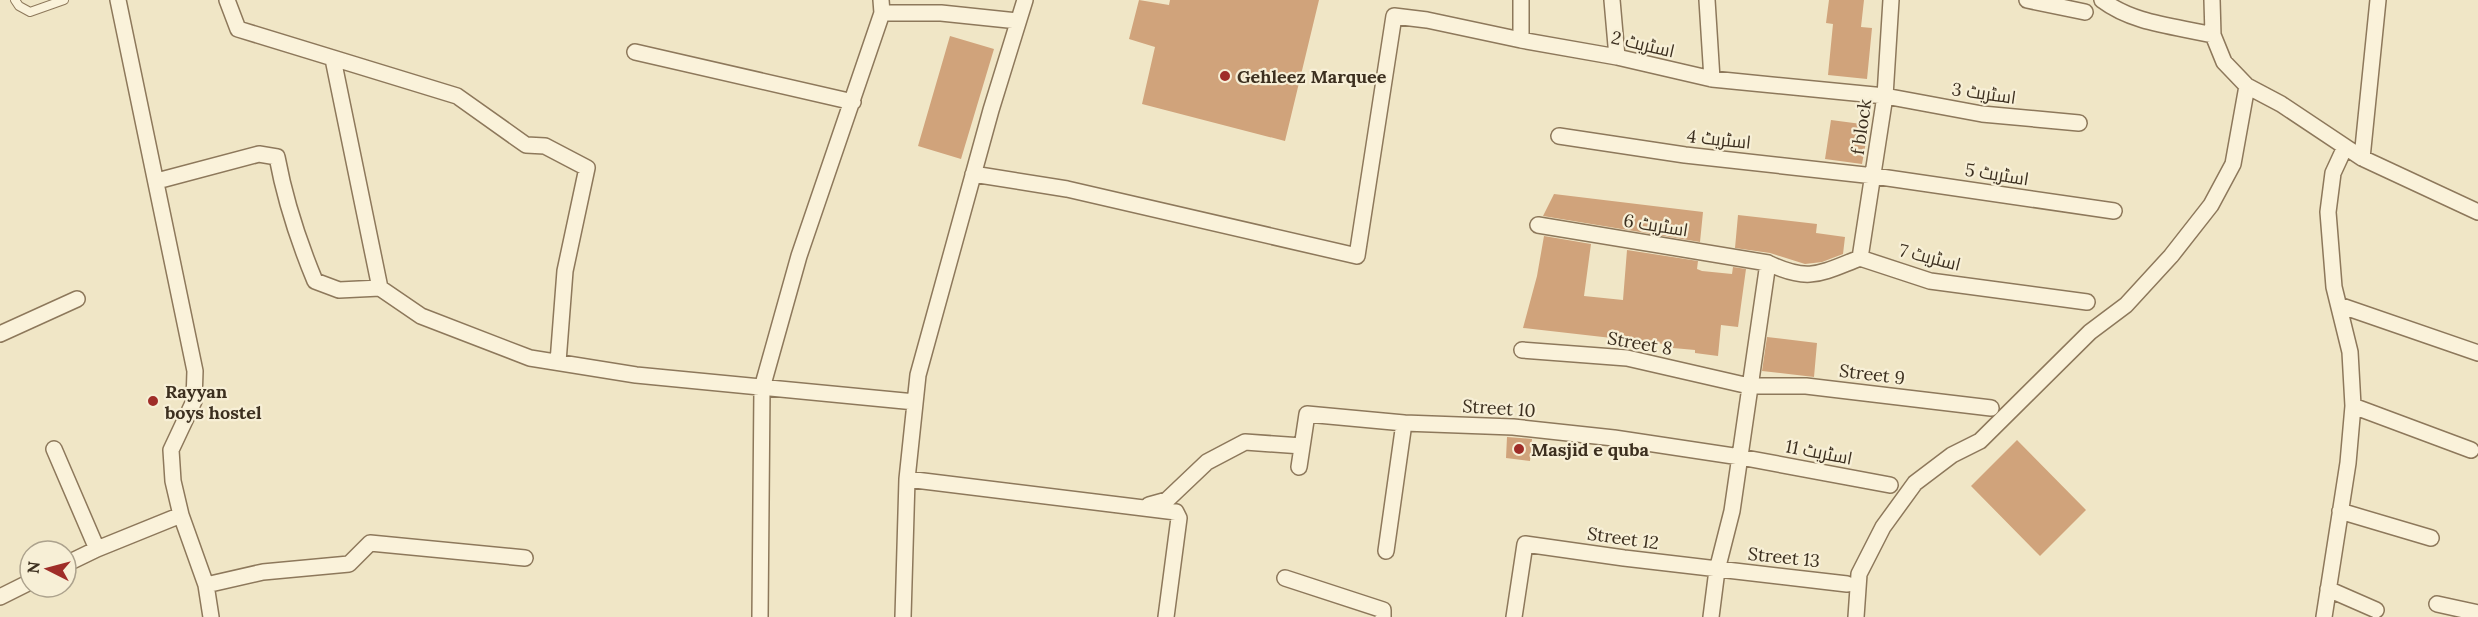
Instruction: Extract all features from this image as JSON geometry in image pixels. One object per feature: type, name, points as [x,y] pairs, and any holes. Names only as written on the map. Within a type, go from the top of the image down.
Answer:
[{"type":"street","points":[[118,0],[195,371],[194,401],[171,450],[173,481],[181,514],[206,585],[211,617]]},
{"type":"street","points":[[226,0],[238,29],[458,96],[526,145],[545,146],[587,168],[565,272],[559,325],[558,362]]},
{"type":"street","points":[[903,617],[907,479],[918,375],[973,174],[1025,0]]},
{"type":"street","points":[[1521,0],[1521,40]]},
{"type":"street","points":[[1612,0],[1617,57]]},
{"type":"street","points":[[1707,0],[1712,80]]},
{"type":"street","name":"f block","points":[[1860,258],[1885,96],[1891,0]]},
{"type":"street","points":[[2027,0],[2085,12]]},
{"type":"street","points":[[2102,0],[2138,20],[2164,23],[2213,35]]},
{"type":"street","points":[[2212,0],[2213,35],[2224,62],[2247,86],[2281,104],[2362,158],[2478,212]]},
{"type":"street","points":[[2362,158],[2378,0]]},
{"type":"street","points":[[760,617],[762,388],[799,256],[853,102],[881,6],[1018,21]]},
{"type":"street","name":"اسٹریٹ 2","points":[[973,174],[1067,189],[1357,256],[1394,16],[1426,20],[1617,57],[1712,80],[1885,96]]},
{"type":"street","points":[[635,52],[853,102]]},
{"type":"street","points":[[333,59],[380,288]]},
{"type":"street","points":[[1856,617],[1859,574],[1883,528],[1915,483],[1952,455],[1980,441],[2090,332],[2126,304],[2171,256],[2211,205],[2233,164],[2247,86]]},
{"type":"street","name":"اسٹریٹ 3","points":[[1885,96],[1982,114],[2079,123]]},
{"type":"street","name":"اسٹریٹ 4","points":[[1559,136],[1686,155],[1874,176]]},
{"type":"street","points":[[2324,617],[2348,463],[2353,406],[2350,352],[2334,287],[2328,212],[2332,173],[2345,147]]},
{"type":"street","points":[[157,181],[259,154],[277,157],[283,192],[297,237],[315,281],[339,290],[380,288],[421,316],[530,358],[636,375],[915,402]]},
{"type":"street","name":"اسٹریٹ 5","points":[[1874,176],[2114,211]]},
{"type":"street","name":"اسٹریٹ 6","points":[[1538,225],[1768,263]]},
{"type":"street","points":[[1711,617],[1717,570],[1732,511],[1768,263],[1789,273],[1817,275],[1860,258]]},
{"type":"street","name":"اسٹریٹ 7","points":[[1860,258],[1930,281],[2087,302]]},
{"type":"street","points":[[0,333],[78,299]]},
{"type":"street","points":[[2339,305],[2478,353]]},
{"type":"street","name":"Street 8","points":[[1522,350],[1627,358],[1749,386]]},
{"type":"street","name":"Street 9","points":[[1749,386],[1806,386],[1991,408]]},
{"type":"street","points":[[2353,406],[2470,450]]},
{"type":"street","name":"Street 10","points":[[1299,467],[1307,414],[1404,423],[1513,427],[1614,438],[1740,457]]},
{"type":"street","points":[[1386,551],[1404,423]]},
{"type":"street","points":[[1140,508],[1167,500],[1207,462],[1245,442],[1302,446]]},
{"type":"street","points":[[54,449],[97,549]]},
{"type":"street","name":"اسٹریٹ 11","points":[[1740,457],[1890,485]]},
{"type":"street","points":[[907,479],[1176,512],[1179,518],[1166,617]]},
{"type":"street","points":[[2340,511],[2430,538]]},
{"type":"street","points":[[78,558],[181,514]]},
{"type":"street","points":[[206,585],[263,572],[349,564],[370,543],[525,558]]},
{"type":"street","name":"Street 12","points":[[1514,617],[1525,544],[1717,570]]},
{"type":"street","name":"Street 13","points":[[1717,570],[1847,584]]},
{"type":"street","points":[[1285,578],[1383,610],[1383,617]]},
{"type":"street","points":[[2,591],[18,586]]},
{"type":"street","points":[[2328,589],[2376,610]]},
{"type":"street","points":[[2437,604],[2478,613]]},
{"type":"lane","points":[[15,0],[19,6],[30,12],[64,0]]},
{"type":"building","name":"Gehleez Marquee","points":[[1139,0],[1169,5],[1170,0],[1319,0],[1285,141],[1142,104],[1155,47],[1129,39]]},
{"type":"building","points":[[1829,0],[1864,0],[1861,27],[1872,28],[1867,79],[1828,75],[1833,24],[1826,23]]},
{"type":"building","points":[[950,36],[994,49],[961,159],[918,146]]},
{"type":"building","points":[[1831,120],[1869,125],[1862,164],[1825,159]]},
{"type":"building","points":[[1554,194],[1703,212],[1700,242],[1543,216]]},
{"type":"building","points":[[1738,215],[1817,224],[1816,233],[1845,237],[1843,254],[1822,262],[1805,264],[1770,253],[1735,248]]},
{"type":"building","points":[[1544,236],[1591,244],[1584,296],[1623,300],[1627,250],[1698,261],[1697,269],[1702,271],[1732,274],[1733,267],[1746,269],[1738,327],[1721,325],[1718,356],[1695,353],[1695,350],[1673,348],[1673,345],[1523,328],[1537,276]]},
{"type":"building","points":[[1767,337],[1817,343],[1814,377],[1762,371]]},
{"type":"building","name":"Masjid e quba","points":[[1507,437],[1532,439],[1530,461],[1506,458]]},
{"type":"building","points":[[2017,440],[2086,510],[2040,556],[1971,486]]},
{"type":"place","name":"Gehleez Marquee","points":[[1225,76]]},
{"type":"place","name":"Rayyan boys hostel","points":[[153,401]]},
{"type":"place","name":"Masjid e quba","points":[[1519,449]]}]
